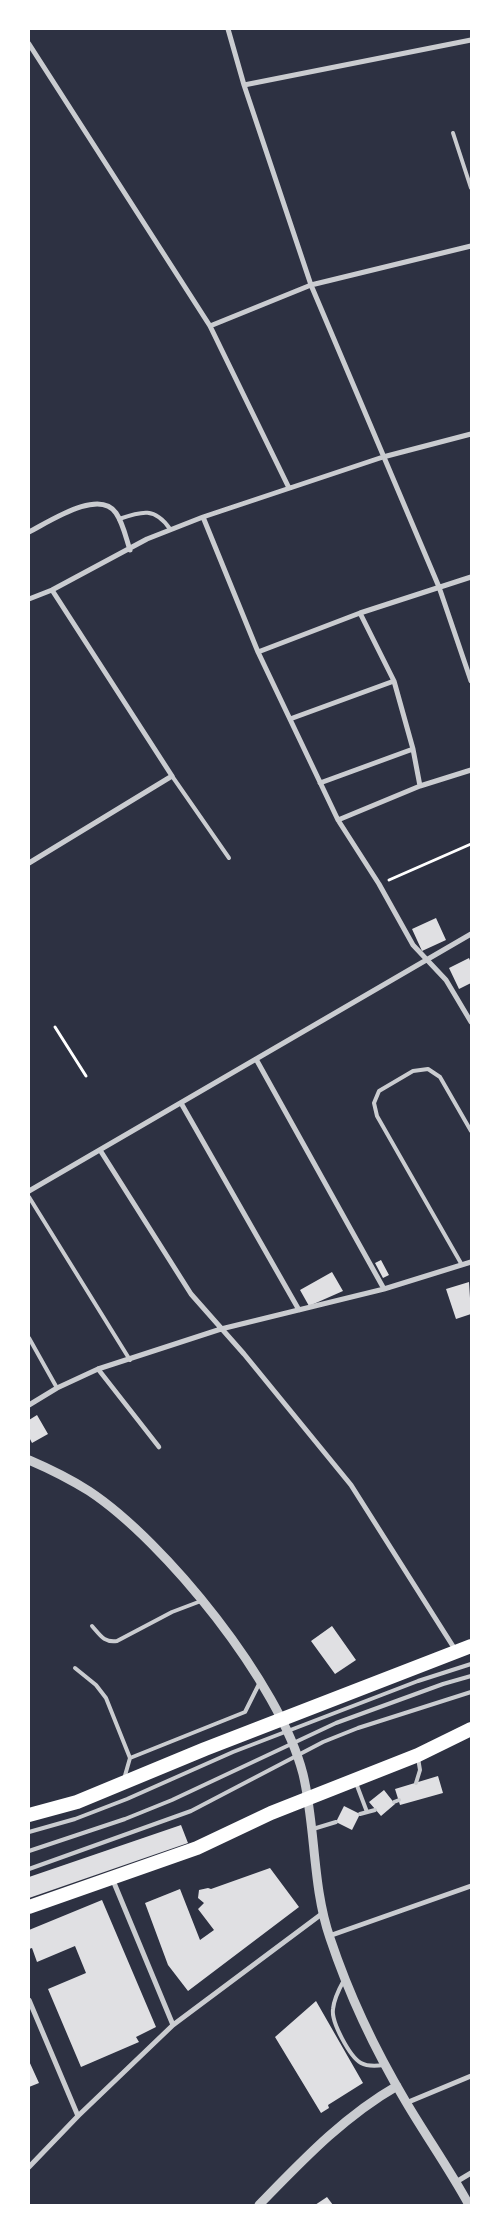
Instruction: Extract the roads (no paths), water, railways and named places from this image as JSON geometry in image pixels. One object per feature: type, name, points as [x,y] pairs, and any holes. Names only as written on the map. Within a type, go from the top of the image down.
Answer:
[{"type":"highway","points":[[29,1815],[78,1802],[205,1749],[285,1725],[471,1646]]},
{"type":"highway","points":[[418,1755],[471,1729]]},
{"type":"highway","points":[[29,1907],[196,1848],[354,1779],[418,1755],[471,1739]]},
{"type":"street","points":[[228,29],[244,85],[311,285],[439,587],[471,681]]},
{"type":"street","points":[[244,85],[471,40]]},
{"type":"street","points":[[30,47],[210,326],[288,488]]},
{"type":"street","points":[[210,326],[311,285],[471,246]]},
{"type":"street","points":[[29,599],[52,590],[130,550],[147,539],[202,516],[383,457],[471,434]]},
{"type":"street","points":[[29,532],[94,503],[109,506],[120,519],[130,550]]},
{"type":"street","points":[[202,516],[258,652],[338,820],[379,884],[414,945],[446,980],[471,1022]]},
{"type":"street","points":[[258,652],[360,613],[471,577]]},
{"type":"street","points":[[29,863],[172,776],[52,590]]},
{"type":"street","points":[[360,613],[394,681],[420,786]]},
{"type":"street","points":[[290,719],[394,681]]},
{"type":"street","points":[[320,783],[412,749]]},
{"type":"street","points":[[338,820],[420,786],[471,770]]},
{"type":"street","points":[[29,1191],[471,934]]},
{"type":"street","points":[[256,1059],[384,1289]]},
{"type":"street","points":[[181,1103],[298,1310]]},
{"type":"street","points":[[100,1150],[191,1294],[244,1354],[351,1485],[456,1652]]},
{"type":"street","points":[[29,1405],[57,1388],[98,1369],[221,1329],[384,1289],[471,1262]]},
{"type":"street","points":[[98,1369],[159,1447]]},
{"type":"street","points":[[29,1460],[57,1472],[90,1492],[118,1514],[160,1554],[228,1634],[260,1681],[293,1742],[307,1798],[323,1913],[329,1936],[345,1978],[406,2103],[469,2205]]},
{"type":"street","points":[[112,1877],[173,2025]]},
{"type":"street","points":[[329,1936],[471,1886]]},
{"type":"street","points":[[29,2167],[78,2116],[173,2025],[323,1913]]},
{"type":"street","points":[[29,2000],[78,2116]]},
{"type":"street","points":[[406,2103],[471,2076]]},
{"type":"street","points":[[260,2205],[332,2132],[360,2110],[397,2086]]},
{"type":"street","points":[[456,2182],[471,2173]]},
{"type":"lane","points":[[453,133],[471,188]]},
{"type":"lane","points":[[120,519],[136,513],[150,512],[164,520],[170,529]]},
{"type":"lane","points":[[172,776],[229,858]]},
{"type":"lane","points":[[462,1265],[377,1116],[374,1103],[379,1091],[413,1071],[428,1069],[440,1077],[471,1132]]},
{"type":"lane","points":[[29,1197],[130,1360]]},
{"type":"lane","points":[[29,1338],[57,1388]]},
{"type":"lane","points":[[92,1626],[103,1639],[110,1642],[172,1612],[201,1601]]},
{"type":"lane","points":[[29,1832],[75,1819],[127,1799],[233,1752],[285,1725],[471,1664]]},
{"type":"lane","points":[[75,1668],[96,1685],[106,1698],[130,1758],[122,1784]]},
{"type":"lane","points":[[29,1851],[125,1819],[172,1800],[336,1723],[443,1684],[471,1676]]},
{"type":"lane","points":[[130,1758],[245,1712],[260,1681]]},
{"type":"lane","points":[[29,1868],[191,1811],[323,1742],[367,1725],[471,1692]]},
{"type":"lane","points":[[416,1783],[420,1770],[418,1755]]},
{"type":"lane","points":[[354,1779],[367,1812]]},
{"type":"lane","points":[[394,1802],[399,1800]]},
{"type":"lane","points":[[360,1814],[376,1810]]},
{"type":"lane","points":[[311,1830],[336,1822]]},
{"type":"lane","points":[[345,1978],[336,1995],[333,2009],[334,2022],[355,2059],[367,2066],[386,2065]]}]
